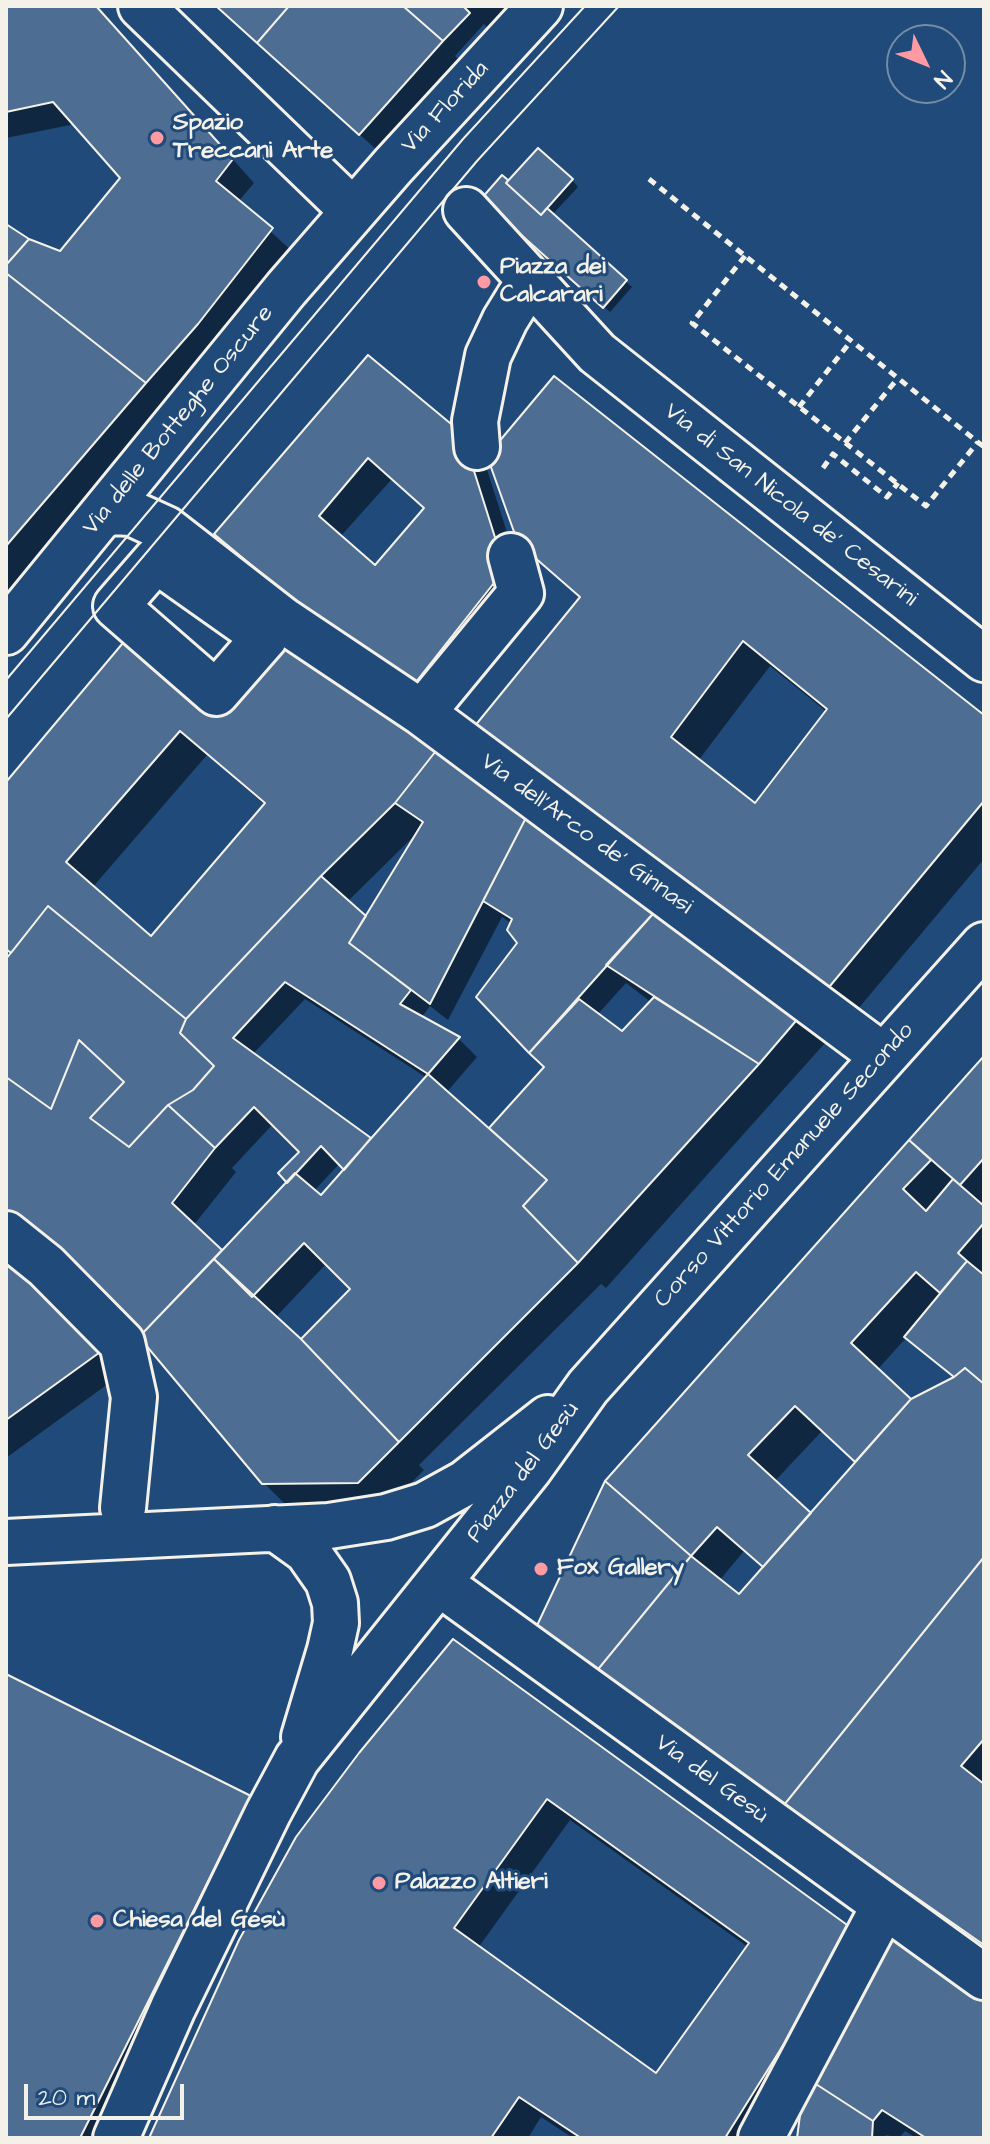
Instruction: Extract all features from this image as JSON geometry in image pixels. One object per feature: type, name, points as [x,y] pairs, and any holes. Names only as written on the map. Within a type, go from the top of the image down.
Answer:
[{"type":"street","points":[[141,6],[353,211]]},
{"type":"street","name":"Via Florida","points":[[353,211],[540,6]]},
{"type":"street","points":[[466,210],[532,282],[505,320],[488,356],[475,421],[477,447]]},
{"type":"street","name":"Via delle Botteghe Oscure","points":[[6,632],[353,211]]},
{"type":"street","name":"Via di San Nicola de' Cesarini","points":[[532,282],[597,353],[984,659]]},
{"type":"street","name":"Via dell'Arco de' Ginnasi","points":[[102,516],[112,512],[131,513],[156,523],[178,538],[283,620],[422,713],[883,1056]]},
{"type":"street","points":[[422,713],[521,593],[511,556]]},
{"type":"street","name":"Corso Vittorio Emanuele Secondo","points":[[588,1387],[984,945]]},
{"type":"street","points":[[6,1234],[46,1266],[122,1343],[134,1397],[123,1508]]},
{"type":"street","name":"Piazza del Gesù","points":[[6,1542],[357,1523],[425,1505],[465,1483],[588,1387]]},
{"type":"street","name":"Piazza del Gesù","points":[[116,2138],[173,2008],[297,1759],[530,1468],[588,1387]]},
{"type":"street","name":"Piazza del Gesù","points":[[275,1528],[307,1551],[328,1581],[335,1603],[336,1623],[330,1650],[297,1759]]},
{"type":"street","name":"Via del Gesù","points":[[439,1583],[984,1977]]},
{"type":"street","points":[[761,2138],[884,1906]]},
{"type":"path","points":[[649,179],[984,447]]},
{"type":"path","points":[[745,256],[692,323],[926,506],[978,442]]},
{"type":"path","points":[[799,407],[851,341]]},
{"type":"path","points":[[845,443],[898,378]]},
{"type":"path","points":[[833,454],[887,497],[898,483]]},
{"type":"building","points":[[6,6],[96,6],[233,159],[216,181],[273,228],[198,324],[146,383],[6,273],[6,265],[29,239],[60,251],[120,178],[53,102],[6,112]]},
{"type":"building","points":[[216,6],[289,6],[257,43]]},
{"type":"building","points":[[289,6],[403,6],[443,41],[359,135],[257,43]]},
{"type":"building","points":[[403,6],[463,6],[470,13],[443,41]]},
{"type":"building","points":[[538,148],[573,179],[541,215],[506,183]]},
{"type":"building","points":[[502,175],[508,180],[506,183],[541,215],[547,208],[627,280],[603,308],[481,199]]},
{"type":"building","points":[[6,224],[29,239],[6,265]]},
{"type":"building","points":[[6,273],[146,383],[6,546]]},
{"type":"building","points":[[368,355],[462,433],[505,569],[412,687],[346,644],[214,534]],"holes":[[[368,458],[424,508],[375,565],[319,516]]]},
{"type":"building","points":[[554,376],[984,715],[984,801],[825,992],[474,727],[580,597],[518,543],[487,456]],"holes":[[[743,641],[827,709],[755,803],[671,737]]]},
{"type":"building","points":[[133,631],[216,693],[273,635],[439,747],[395,803],[321,876],[186,1019],[48,906],[11,953],[6,949],[6,782]],"holes":[[[180,731],[265,803],[151,936],[66,862]]]},
{"type":"building","points":[[439,747],[530,810],[430,1004],[349,943],[423,822],[395,803]]},
{"type":"building","points":[[530,810],[660,906],[529,1053],[476,997],[517,943],[507,930],[512,919],[483,901]]},
{"type":"building","points":[[321,876],[366,916],[349,943],[411,990],[400,1004],[460,1037],[428,1074],[285,982],[233,1038],[371,1138],[344,1170],[321,1146],[287,1183],[278,1173],[299,1152],[254,1107],[215,1148],[168,1105],[193,1090],[214,1066],[180,1033],[186,1019]]},
{"type":"building","points":[[48,906],[186,1019],[180,1033],[214,1066],[193,1090],[168,1105],[129,1147],[90,1118],[124,1082],[79,1040],[51,1109],[6,1077],[6,959]]},
{"type":"building","points":[[660,906],[801,1015],[759,1064],[606,965]]},
{"type":"building","points":[[654,997],[759,1064],[578,1263],[523,1206],[547,1180],[489,1128],[544,1067],[529,1053],[579,999],[622,1031]]},
{"type":"building","points":[[79,1040],[124,1082],[90,1118],[129,1147],[168,1105],[215,1148],[172,1203],[222,1250],[139,1337],[59,1248],[6,1209],[6,1077],[51,1109]]},
{"type":"building","points":[[984,1056],[984,1158],[960,1185],[909,1140]]},
{"type":"building","points":[[428,1074],[547,1180],[523,1206],[578,1263],[399,1442],[301,1339],[350,1289],[304,1243],[252,1297],[214,1259],[295,1173],[321,1195]]},
{"type":"building","points":[[909,1140],[931,1160],[903,1189],[926,1211],[953,1179],[984,1206],[984,1223],[958,1253],[967,1261],[940,1293],[916,1272],[851,1343],[911,1399],[855,1462],[795,1406],[748,1455],[811,1513],[763,1567],[717,1527],[691,1556],[605,1481]]},
{"type":"building","points":[[214,1259],[301,1339],[399,1442],[358,1483],[262,1484],[139,1337]]},
{"type":"building","points":[[6,1261],[38,1282],[103,1350],[6,1420]]},
{"type":"building","points":[[967,1261],[984,1275],[984,1384],[965,1368],[954,1377],[904,1337]]},
{"type":"building","points":[[965,1368],[984,1384],[984,1557],[784,1805],[595,1673],[691,1556],[739,1594],[911,1399]]},
{"type":"building","points":[[605,1481],[691,1556],[595,1673],[533,1634]]},
{"type":"building","points":[[984,1557],[984,1739],[961,1766],[984,1784],[984,1945],[784,1805]]},
{"type":"building","name":"Palazzo Altieri","points":[[453,1639],[861,1935],[799,2020],[725,2138],[581,2138],[519,2097],[491,2138],[149,2138],[239,1940],[296,1837],[359,1753]],"holes":[[[547,1799],[749,1943],[656,2073],[454,1928]]]},
{"type":"building","name":"Chiesa del Gesù","points":[[6,1674],[251,1796],[80,2138],[6,2138]]},
{"type":"building","points":[[894,1933],[984,1995],[984,2138],[926,2138],[882,2110],[873,2121],[805,2077]]},
{"type":"building","points":[[805,2077],[873,2121],[872,2138],[797,2138]]},
{"type":"tram line","points":[[6,680],[463,139],[585,6]]},
{"type":"tram line","points":[[6,719],[477,161],[619,6]]},
{"type":"place","name":"Spazio Treccani Arte","points":[[157,138]]},
{"type":"place","name":"Piazza dei Calcarari","points":[[484,282]]},
{"type":"place","name":"Fox Gallery","points":[[541,1569]]},
{"type":"place","name":"Palazzo Altieri","points":[[379,1883]]},
{"type":"place","name":"Chiesa del Gesù","points":[[97,1921]]}]
